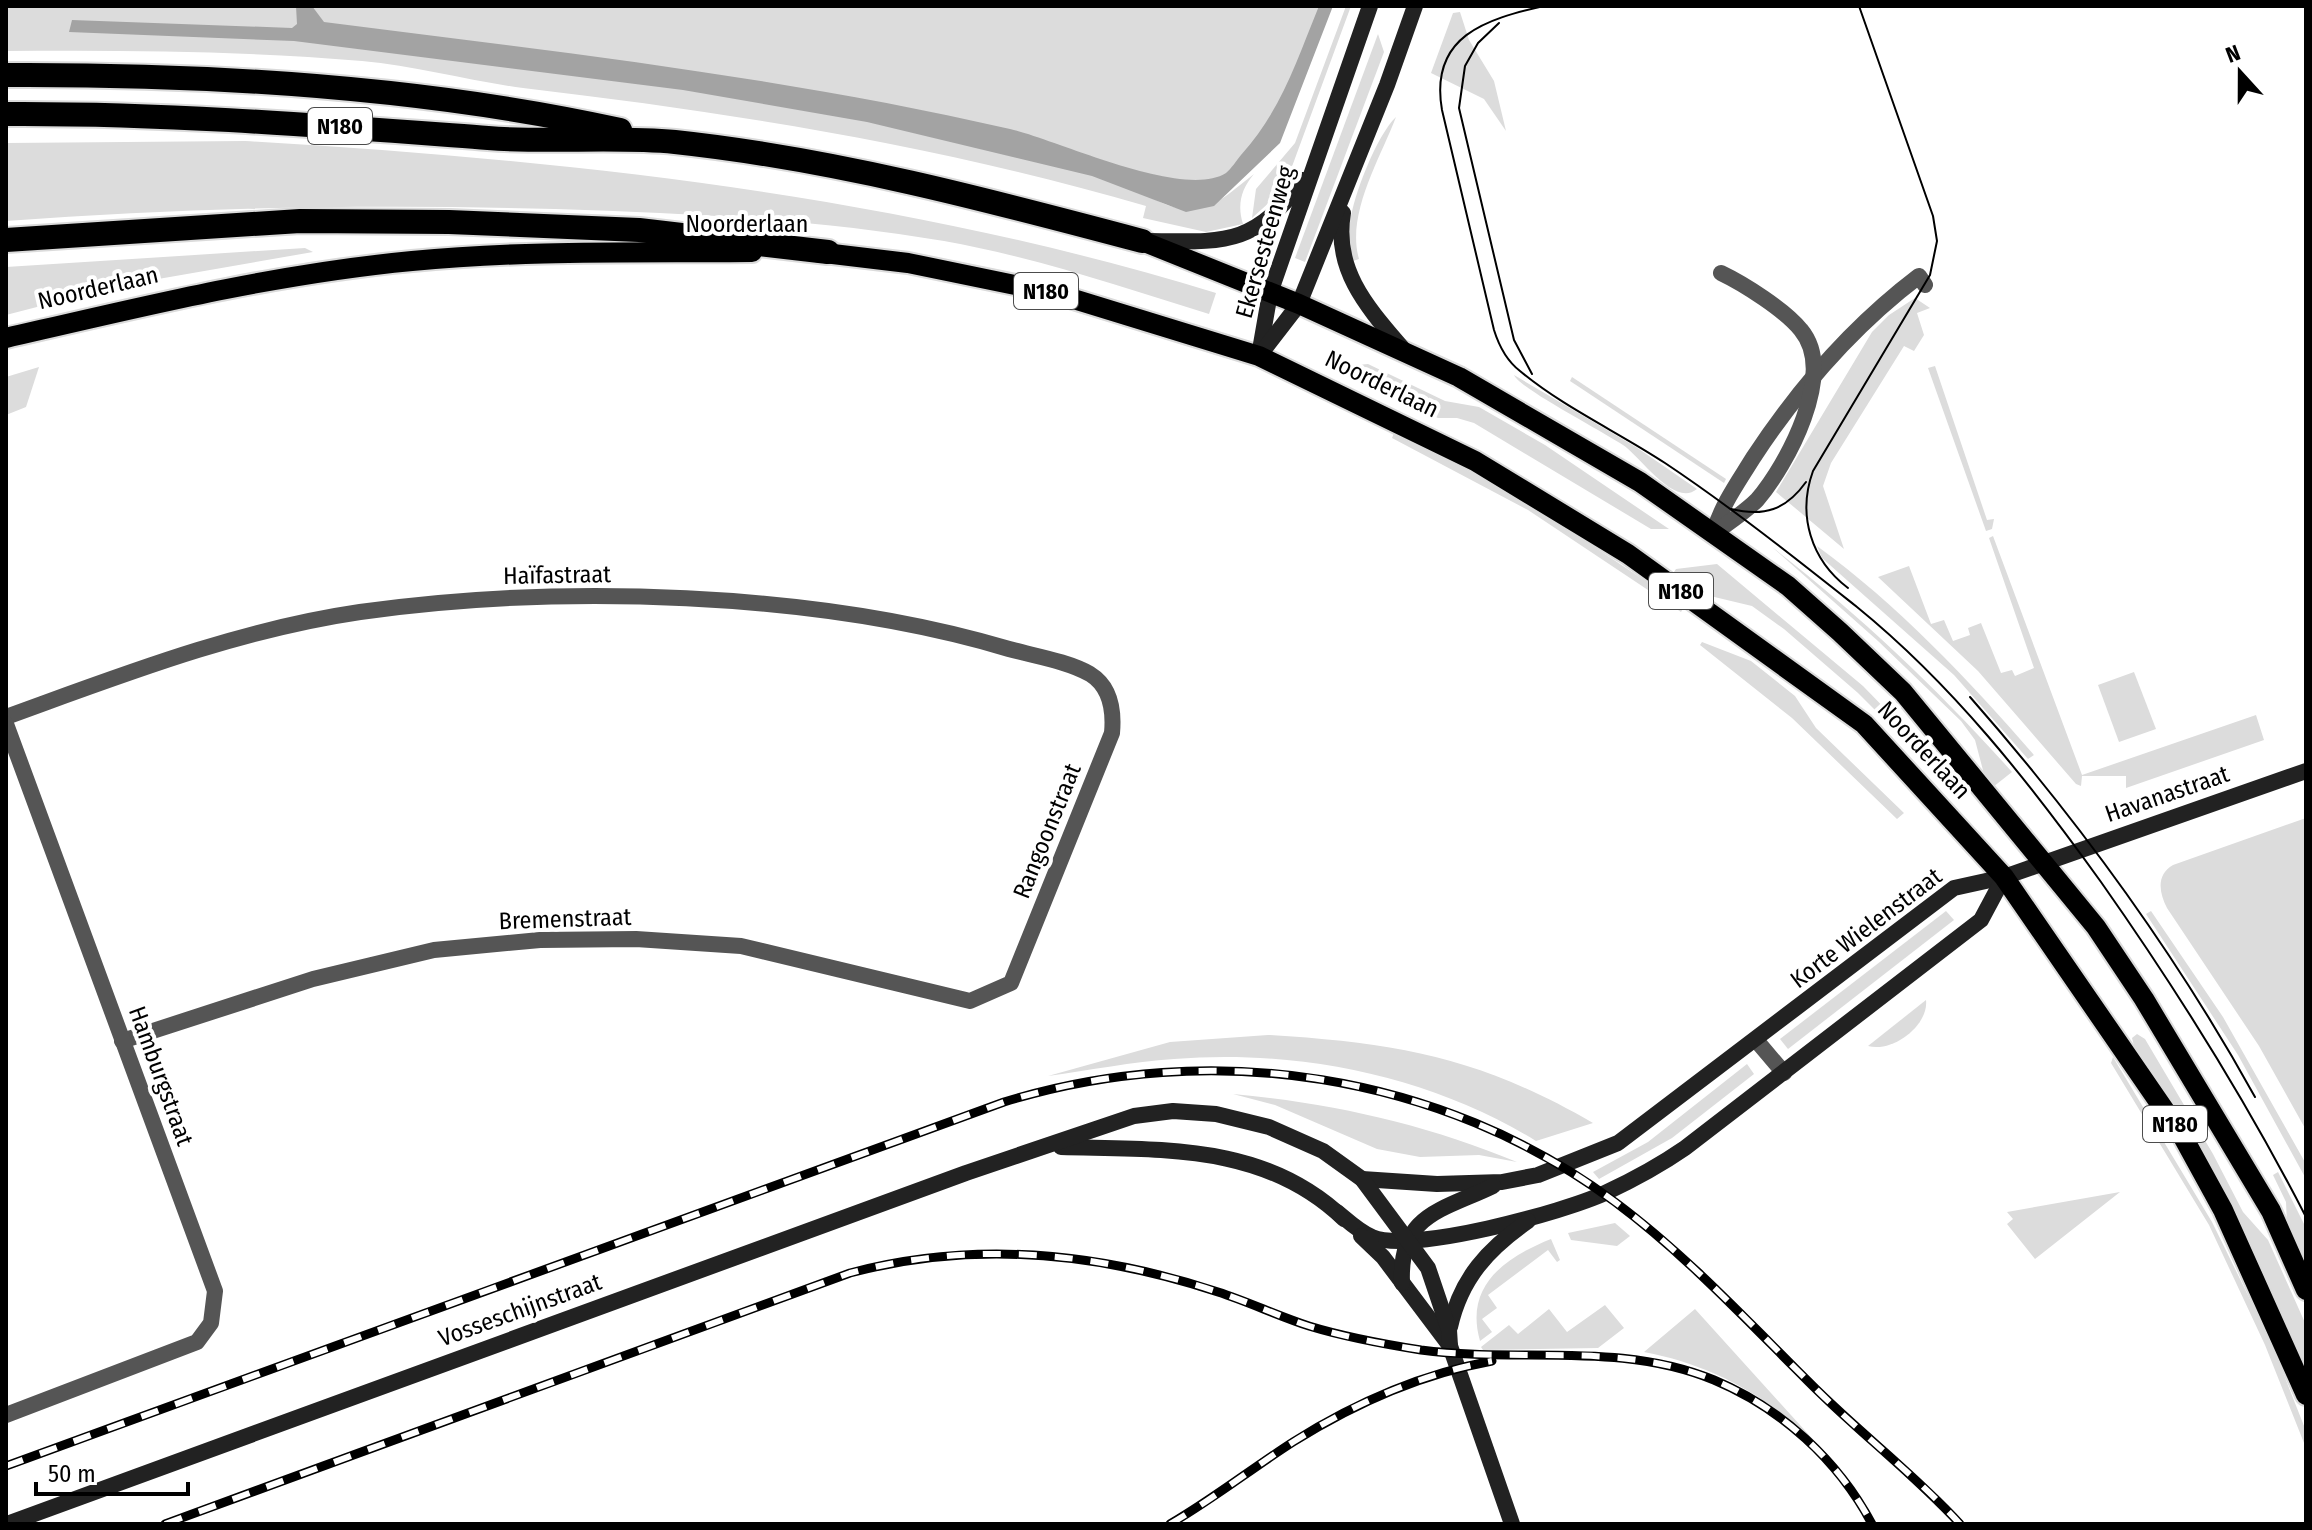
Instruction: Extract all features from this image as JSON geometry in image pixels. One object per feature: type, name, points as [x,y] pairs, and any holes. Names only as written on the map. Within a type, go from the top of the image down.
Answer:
[{"type":"highway","points":[[6,75],[125,74],[457,101],[544,113],[674,142]]},
{"type":"highway","name":"Noorderlaan","points":[[6,114],[126,113],[493,138],[674,142],[867,172],[983,198],[1142,241]]},
{"type":"highway","points":[[6,240],[300,221],[449,222],[639,230],[828,252]]},
{"type":"main road","name":"Noorderlaan","points":[[1142,241],[1299,304],[1459,377],[1640,482],[1788,586],[1903,692],[2096,927],[2144,999],[2271,1211],[2306,1290]]},
{"type":"main road","name":"Noorderlaan","points":[[6,338],[235,285],[413,261],[512,254],[828,252],[908,263],[1054,293],[1259,356],[1475,461],[1628,554],[1864,724],[2004,877],[2183,1137],[2223,1210],[2306,1395]]},
{"type":"street","name":"Ekersesteenweg","points":[[1259,356],[1270,293],[1370,6]]},
{"type":"street","name":"Ekersesteenweg","points":[[1259,356],[1299,304],[1415,6]]},
{"type":"street","points":[[1142,241],[1214,241],[1251,232],[1276,213],[1311,169]]},
{"type":"street","points":[[1347,187],[1340,229],[1347,272],[1368,308],[1406,351]]},
{"type":"street","points":[[1713,534],[1759,498],[1806,418],[1815,375],[1803,331],[1740,282],[1721,273]]},
{"type":"street","points":[[1713,534],[1722,504],[1786,408],[1878,307],[1922,280]]},
{"type":"street","name":"Haïfastraat","points":[[6,717],[208,645],[357,613],[448,602],[546,598],[760,603],[884,622],[971,637],[1060,664],[1091,675],[1109,694]]},
{"type":"street","name":"Rangoonstraat","points":[[1011,983],[1112,733],[1114,713],[1109,694]]},
{"type":"street","name":"Hamburgstraat","points":[[6,724],[215,1291],[211,1323],[197,1342],[6,1415]]},
{"type":"street","name":"Havanastraat","points":[[2004,877],[2306,771]]},
{"type":"street","points":[[1337,1212],[1371,1237],[1407,1239],[1449,1235],[1536,1215],[1603,1194],[1660,1166],[1981,920],[2004,877]]},
{"type":"street","name":"Korte Wielenstraat","points":[[1407,1239],[1421,1223],[1451,1203],[1502,1182],[1547,1172],[1618,1143],[1954,888],[2004,877]]},
{"type":"street","name":"Bremenstraat","points":[[122,1041],[313,979],[434,950],[540,940],[636,939],[741,946],[970,1001],[1011,983]]},
{"type":"street","points":[[1756,1040],[1784,1073]]},
{"type":"street","name":"Vosseschijnstraat","points":[[7,1524],[966,1173],[1134,1116],[1173,1111],[1216,1114],[1269,1127],[1310,1145],[1362,1179],[1428,1268],[1512,1524]]},
{"type":"street","name":"Vosseschijnstraat","points":[[1051,1146],[1185,1149],[1232,1159],[1275,1173],[1337,1212],[1383,1257],[1450,1338]]},
{"type":"street","name":"Korte Wielenstraat","points":[[1362,1179],[1437,1184],[1502,1182]]},
{"type":"street","points":[[1450,1338],[1454,1307],[1474,1269],[1499,1241],[1536,1215]]},
{"type":"street","points":[[1402,1283],[1401,1256],[1407,1239]]},
{"type":"shaded area","points":[[6,6],[1325,6],[1278,125],[1240,174],[1152,198],[1182,209],[1206,207],[1254,174],[1241,198],[1243,224],[1206,232],[1143,218],[1146,206],[915,149],[759,121],[503,85],[402,66],[229,53],[6,51]]},
{"type":"shaded area","points":[[296,6],[312,6],[324,22],[668,67],[840,94],[1010,129],[1151,174],[1206,179],[1226,173],[1255,138],[1287,84],[1319,6],[1333,6],[1280,143],[1214,206],[1186,212],[1092,176],[867,122],[683,90],[294,41],[69,32],[72,20],[292,28],[297,24]]},
{"type":"shaded area","points":[[1346,6],[1351,6],[1290,172],[1273,199],[1252,218],[1256,189],[1295,143]]},
{"type":"shaded area","points":[[1460,12],[1469,40],[1494,81],[1506,131],[1484,99],[1431,73],[1453,13]]},
{"type":"shaded area","points":[[1378,34],[1384,52],[1305,262],[1295,258]]},
{"type":"shaded area","points":[[1396,117],[1361,205],[1356,242],[1359,259],[1353,261],[1349,233],[1352,211],[1374,151]]},
{"type":"shaded area","points":[[245,141],[491,159],[613,172],[857,207],[1097,259],[1216,293],[1209,314],[1044,264],[944,241],[848,227],[701,215],[555,209],[349,207],[212,210],[6,221],[6,143]]},
{"type":"shaded area","points":[[305,248],[313,252],[118,286],[6,315],[6,267]]},
{"type":"shaded area","points":[[1915,298],[1930,308],[1917,313],[1924,335],[1914,351],[1904,346],[1831,463],[1823,486],[1844,549],[1776,492],[1872,332],[1889,315]]},
{"type":"shaded area","points":[[1368,364],[1445,401],[1479,407],[1545,445],[1669,529],[1651,529],[1474,423],[1457,418],[1438,418],[1349,378],[1343,370],[1347,366]]},
{"type":"shaded area","points":[[1935,366],[1987,520],[1994,519],[1992,529],[1986,531],[1928,368]]},
{"type":"shaded area","points":[[39,367],[26,407],[6,415],[6,377]]},
{"type":"shaded area","points":[[1514,375],[1636,447],[1697,489],[1688,493],[1678,492],[1668,486],[1623,445],[1546,399]]},
{"type":"shaded area","points":[[1572,377],[1726,479],[1724,483],[1570,381]]},
{"type":"shaded area","points":[[1394,433],[1470,471],[1542,514],[1684,607],[1681,612],[1528,510],[1392,438]]},
{"type":"shaded area","points":[[1993,536],[2082,775],[2256,715],[2264,740],[2126,788],[2126,776],[2082,776],[2081,786],[2076,784],[1978,671],[1878,577],[1909,566],[1931,624],[1944,620],[1953,641],[1970,635],[1968,628],[1981,623],[2001,673],[2012,670],[2015,676],[2034,668],[1989,538]]},
{"type":"shaded area","points":[[1817,546],[1876,593],[1931,644],[2034,755],[2028,759],[1954,675],[1822,558]]},
{"type":"shaded area","points":[[1772,547],[1897,654],[1956,711],[2012,772],[1993,787],[1984,774],[1975,740],[1961,721],[1878,641]]},
{"type":"shaded area","points":[[1717,564],[1863,686],[1969,795],[1962,797],[1858,693],[1784,629],[1752,606],[1706,595],[1674,572],[1676,569]]},
{"type":"shaded area","points":[[1702,642],[1751,661],[1795,696],[1816,728],[1904,813],[1897,819],[1792,718],[1700,645]]},
{"type":"shaded area","points":[[2134,672],[2156,729],[2119,742],[2098,685]]},
{"type":"shaded area","points":[[2306,818],[2306,1130],[2259,1046],[2167,908],[2161,884],[2164,874],[2173,865]]},
{"type":"shaded area","points":[[1946,911],[1954,920],[1788,1049],[1780,1039]]},
{"type":"shaded area","points":[[2151,911],[2223,1017],[2306,1164],[2306,1179],[2238,1055],[2146,914]]},
{"type":"shaded area","points":[[1926,1000],[1922,1019],[1908,1035],[1888,1045],[1868,1046]]},
{"type":"shaded area","points":[[2137,1034],[2145,1039],[2213,1154],[2243,1212],[2268,1240],[2306,1325],[2306,1371],[2230,1203],[2185,1122],[2134,1046],[2132,1038]]},
{"type":"shaded area","points":[[1268,1035],[1357,1043],[1436,1057],[1512,1083],[1593,1123],[1536,1141],[1495,1118],[1408,1084],[1316,1063],[1268,1058],[1174,1059],[1048,1076],[1170,1042]]},
{"type":"shaded area","points":[[2113,1057],[2212,1222],[2271,1342],[2306,1431],[2306,1448],[2265,1345],[2209,1225],[2111,1063]]},
{"type":"shaded area","points":[[1747,1064],[1754,1074],[1672,1138],[1599,1179],[1593,1172],[1648,1142]]},
{"type":"shaded area","points":[[1233,1094],[1306,1103],[1378,1117],[1448,1137],[1517,1162],[1479,1155],[1420,1157],[1377,1149],[1275,1105]]},
{"type":"shaded area","points":[[2278,1172],[2306,1228],[2306,1268],[2287,1225],[2286,1202],[2273,1175]]},
{"type":"shaded area","points":[[2120,1192],[2035,1259],[2007,1224],[2013,1219],[2007,1212]]},
{"type":"shaded area","points":[[1615,1223],[1630,1236],[1617,1246],[1571,1240],[1568,1233]]},
{"type":"shaded area","points":[[1551,1239],[1560,1260],[1557,1262],[1548,1250],[1488,1295],[1497,1308],[1482,1319],[1492,1332],[1480,1341],[1478,1304],[1493,1276],[1519,1255]]},
{"type":"shaded area","points":[[1605,1305],[1624,1328],[1598,1348],[1483,1350],[1481,1347],[1509,1325],[1518,1334],[1549,1309],[1567,1332]]},
{"type":"shaded area","points":[[1695,1309],[1819,1446],[1780,1412],[1739,1386],[1693,1365],[1644,1352]]},
{"type":"tram line","points":[[1544,6],[1502,17],[1466,35],[1453,48],[1444,64],[1440,85],[1442,110],[1494,330],[1504,353],[1515,367],[1537,384],[1665,463],[1786,552],[1892,637],[1957,702],[2046,808],[2129,923],[2235,1088],[2306,1217]]},
{"type":"tram line","points":[[1848,588],[1835,577],[1816,550],[1807,520],[1808,488],[1813,471],[1930,275],[1937,241],[1933,216],[1859,6]]},
{"type":"tram line","points":[[1499,23],[1478,43],[1465,66],[1459,108],[1514,340],[1532,374]]},
{"type":"tram line","points":[[1731,509],[1754,512],[1773,509],[1790,499],[1806,482]]},
{"type":"tram line","points":[[1970,697],[2049,791],[2159,940],[2255,1097]]},
{"type":"railway","points":[[6,1466],[1004,1102],[1083,1083],[1162,1072],[1242,1072],[1322,1080],[1400,1097],[1475,1123],[1547,1158],[1615,1202],[1669,1246],[1960,1524]]},
{"type":"railway","points":[[165,1524],[850,1273],[943,1256],[989,1254],[1081,1260],[1173,1278],[1323,1330],[1407,1348],[1495,1355],[1606,1357],[1678,1368],[1739,1392],[1784,1421],[1825,1458],[1872,1524]]},
{"type":"railway","points":[[1170,1524],[1293,1442],[1340,1415],[1414,1382],[1492,1361]]}]
